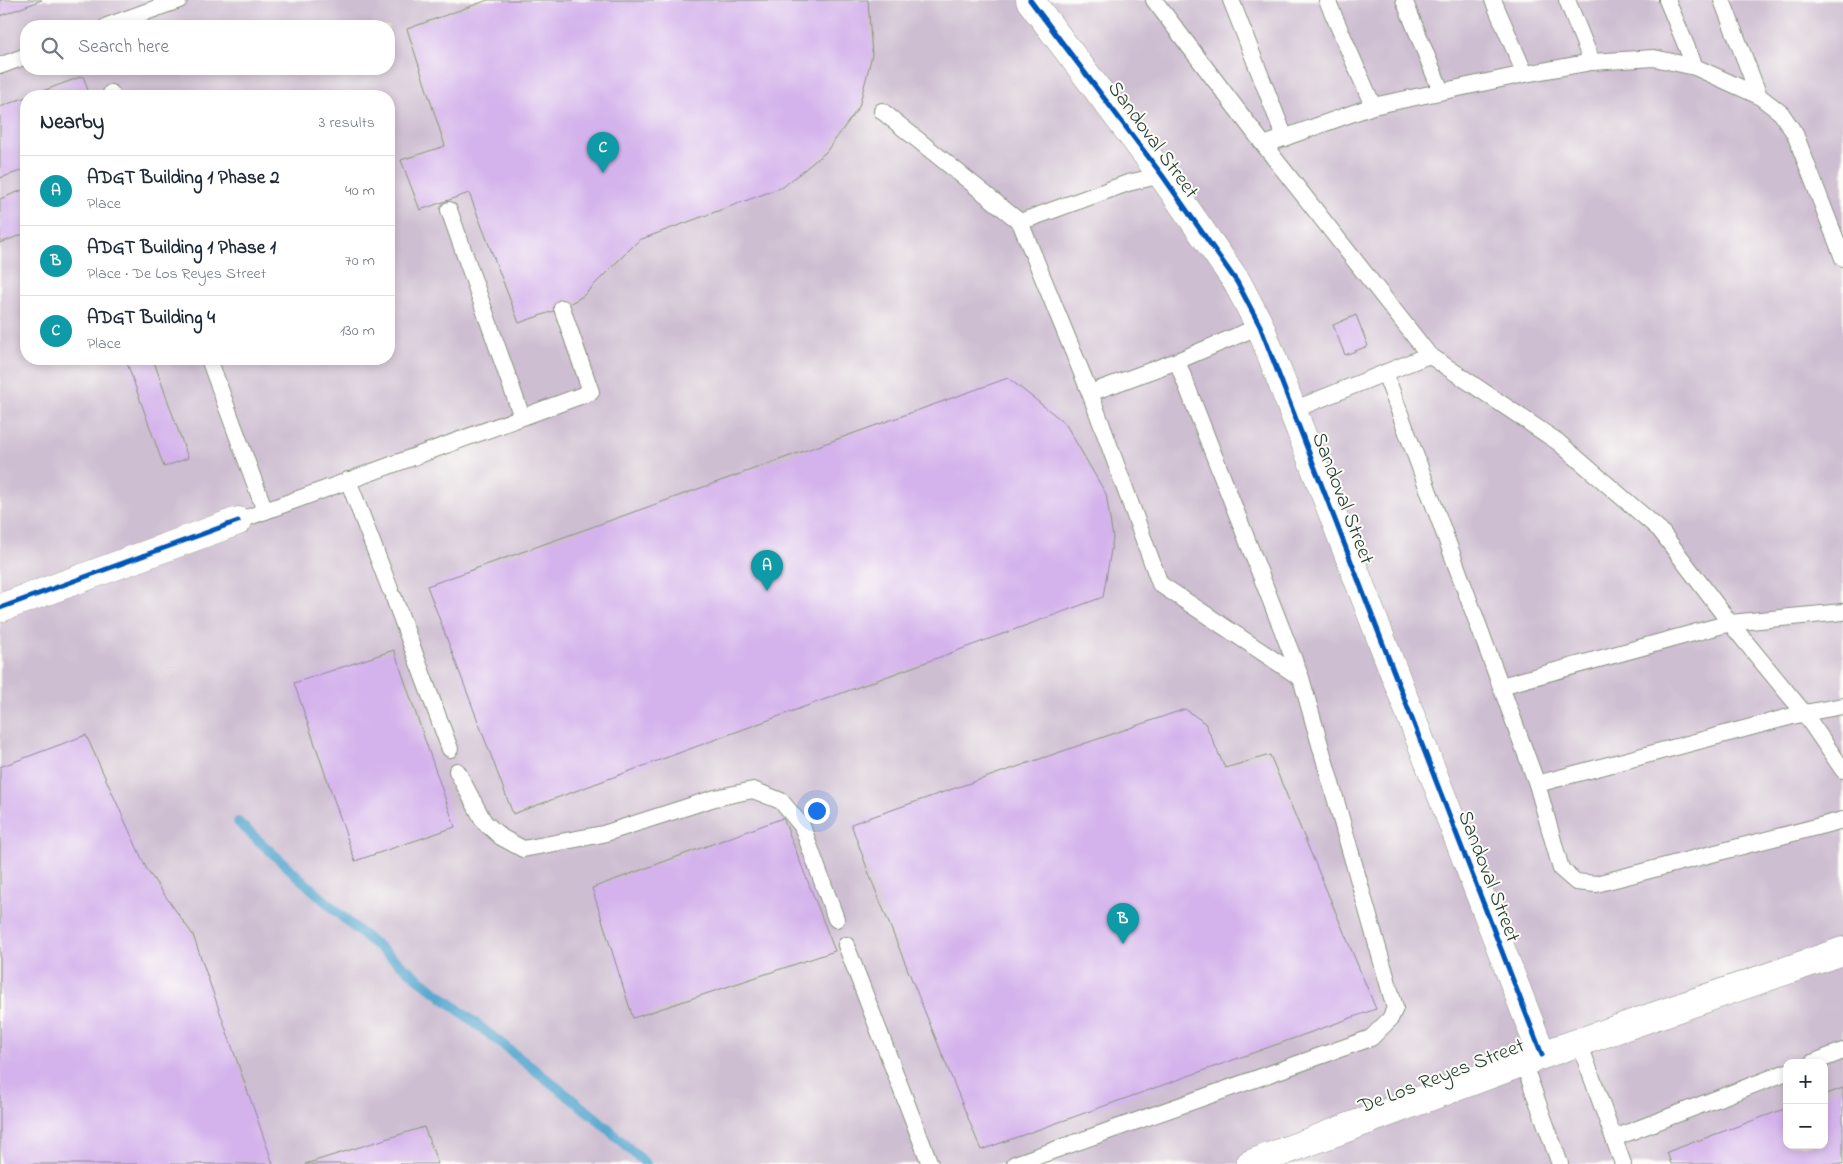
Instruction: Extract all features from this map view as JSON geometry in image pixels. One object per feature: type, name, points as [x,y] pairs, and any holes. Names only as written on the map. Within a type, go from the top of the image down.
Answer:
[{"type":"street","name":"Sandoval Street","points":[[1030,0],[1162,175],[1237,282],[1260,326],[1293,410],[1533,1058]]},
{"type":"street","points":[[0,608],[238,521]]},
{"type":"street","name":"De Los Reyes Street","points":[[1250,1164],[1533,1058],[1843,951]]},
{"type":"lane","points":[[124,20],[180,0]]},
{"type":"lane","points":[[1154,0],[1264,145],[1429,355],[1558,442],[1660,530],[1730,623],[1804,713],[1843,770]]},
{"type":"lane","points":[[1232,0],[1285,138]]},
{"type":"lane","points":[[1327,0],[1373,106]]},
{"type":"lane","points":[[1404,0],[1441,91]]},
{"type":"lane","points":[[1493,0],[1525,74]]},
{"type":"lane","points":[[1567,0],[1592,62]]},
{"type":"lane","points":[[1667,0],[1695,67]]},
{"type":"lane","points":[[1722,0],[1759,96]]},
{"type":"lane","points":[[2,65],[20,58]]},
{"type":"lane","points":[[1264,145],[1373,106],[1592,62],[1654,58],[1695,67],[1759,96],[1781,113],[1795,134],[1843,258]]},
{"type":"lane","points":[[882,111],[1020,222],[1090,393],[1160,584],[1301,678]]},
{"type":"lane","points":[[1020,222],[1128,183],[1162,175]]},
{"type":"lane","points":[[449,210],[522,417]]},
{"type":"lane","points":[[238,521],[591,392],[562,308]]},
{"type":"lane","points":[[1090,393],[1177,361],[1260,326]]},
{"type":"lane","points":[[1293,410],[1429,355]]},
{"type":"lane","points":[[1015,1164],[1371,1038],[1390,1019],[1395,1008],[1301,678],[1177,361]]},
{"type":"lane","points":[[211,365],[265,511]]},
{"type":"lane","points":[[1385,373],[1537,784],[1561,868],[1576,882],[1596,884],[1843,820]]},
{"type":"lane","points":[[348,480],[450,749]]},
{"type":"lane","points":[[1501,686],[1730,623],[1843,612]]},
{"type":"lane","points":[[1537,784],[1804,713],[1843,706]]},
{"type":"lane","points":[[457,771],[484,822],[501,837],[523,849],[603,834],[715,798],[753,790],[763,793],[781,801],[802,826],[836,919]]},
{"type":"lane","points":[[846,946],[930,1164]]},
{"type":"lane","points":[[1579,1042],[1623,1164]]},
{"type":"lane","points":[[1822,1059],[1843,1051]]},
{"type":"lane","points":[[1533,1058],[1560,1164]]},
{"type":"lane","points":[[1614,1138],[1783,1074]]},
{"type":"shaded area","points":[[0,0],[1843,0],[1843,1164],[0,1164]]},
{"type":"building","points":[[0,0],[42,0],[0,16]]},
{"type":"building","points":[[488,0],[868,0],[872,55],[859,107],[826,152],[783,187],[639,240],[583,296],[562,308],[519,323],[469,193],[420,210],[401,160],[445,146],[407,29]]},
{"type":"building","points":[[83,76],[88,90],[45,90]]},
{"type":"building","points":[[20,99],[20,171],[0,178],[0,107]]},
{"type":"building","points":[[20,191],[20,235],[0,243],[0,199]]},
{"type":"building","points":[[1356,315],[1368,346],[1345,355],[1333,325]]},
{"type":"building","points":[[128,365],[155,365],[188,458],[164,467]]},
{"type":"building","points":[[1008,378],[1065,423],[1106,494],[1113,538],[1103,597],[513,814],[427,586]]},
{"type":"building","points":[[394,650],[455,827],[355,861],[294,683]]},
{"type":"building","points":[[1185,709],[1205,723],[1225,768],[1270,755],[1376,1009],[981,1150],[871,879],[851,824]]},
{"type":"building","points":[[86,735],[147,870],[193,935],[273,1164],[0,1164],[0,767]]},
{"type":"building","points":[[783,818],[835,951],[633,1018],[592,888]]},
{"type":"building","points":[[1843,1088],[1843,1164],[1671,1164],[1667,1152],[1783,1109],[1783,1149],[1828,1149],[1828,1094]]},
{"type":"building","points":[[424,1127],[438,1164],[305,1164]]},
{"type":"waterway","points":[[238,822],[357,930],[596,1118],[646,1164]]},
{"type":"cycle path","points":[[1030,0],[1162,175],[1237,282],[1260,326],[1542,1055]]},
{"type":"cycle path","points":[[0,608],[238,521]]},
{"type":"place","name":"ADGT Building 4","points":[[603,173]]},
{"type":"place","name":"ADGT Building 1 Phase 2","points":[[767,591]]},
{"type":"place","name":"ADGT Building 1 Phase 1","points":[[1123,944]]}]
